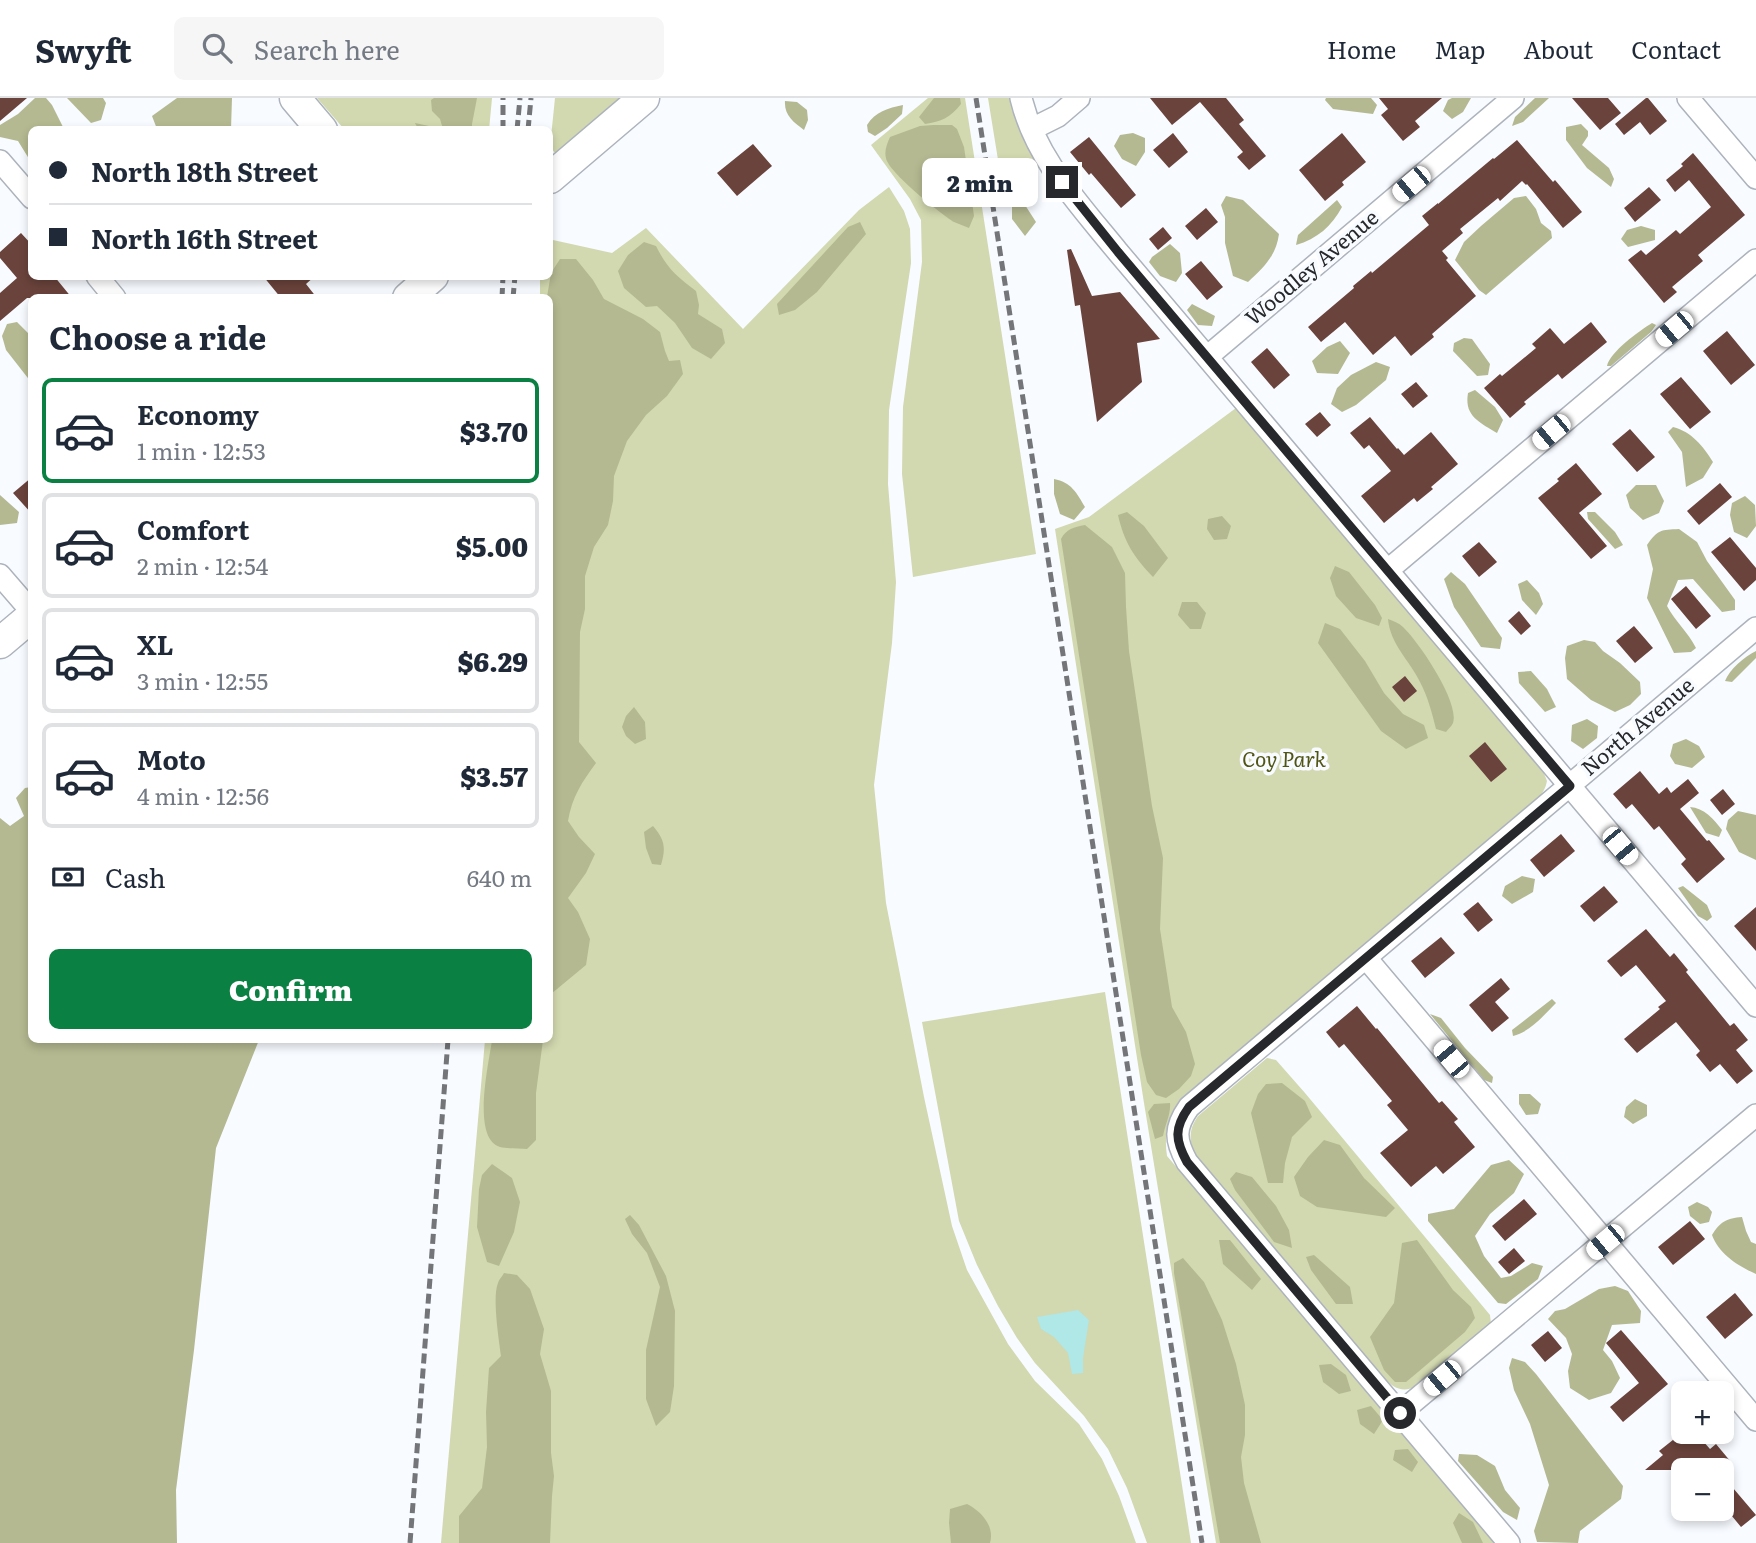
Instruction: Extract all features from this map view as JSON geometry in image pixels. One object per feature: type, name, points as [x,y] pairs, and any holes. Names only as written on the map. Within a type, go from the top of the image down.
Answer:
[{"type":"main road","points":[[295,98],[319,126]]},
{"type":"main road","points":[[553,175],[644,98]]},
{"type":"main road","points":[[413,294],[428,280]]},
{"type":"main road","points":[[0,643],[28,618]]},
{"type":"street","points":[[1021,98],[1045,157],[1062,182],[1756,1006]]},
{"type":"street","points":[[1032,129],[1058,116],[1079,98]]},
{"type":"street","name":"Woodley Avenue","points":[[1207,357],[1513,98]]},
{"type":"street","points":[[1688,98],[1756,178]]},
{"type":"street","points":[[0,161],[28,193]]},
{"type":"street","points":[[1388,570],[1756,260]]},
{"type":"street","points":[[100,280],[112,294]]},
{"type":"street","points":[[0,575],[28,609]]},
{"type":"street","name":"North Avenue","points":[[1400,1413],[1187,1162],[1179,1148],[1177,1132],[1181,1118],[1189,1107],[1756,628]]},
{"type":"street","points":[[1366,957],[1756,1420]]},
{"type":"street","points":[[1509,1543],[1400,1413],[1756,1115]]},
{"type":"green space","points":[[35,98],[46,98],[62,126],[28,126],[28,157],[18,141],[0,137],[0,125],[18,114]]},
{"type":"green space","points":[[67,98],[103,98],[106,103],[101,120],[91,123]]},
{"type":"green space","points":[[177,98],[232,98],[231,126],[156,126],[152,116]]},
{"type":"green space","points":[[317,98],[492,98],[489,126],[341,126]]},
{"type":"green space","points":[[477,98],[472,126],[442,126],[440,119],[432,111],[431,100]]},
{"type":"green space","points":[[555,98],[622,98],[556,154],[553,150]]},
{"type":"green space","points":[[928,98],[965,98],[1036,554],[913,577],[902,474],[903,407],[922,262],[921,220],[910,199],[871,145]]},
{"type":"green space","points":[[934,98],[960,98],[961,104],[945,118],[925,124],[919,117]]},
{"type":"green space","points":[[988,98],[1009,98],[1035,162],[1000,172]]},
{"type":"green space","points":[[1326,98],[1371,98],[1377,105],[1373,114],[1333,109]]},
{"type":"green space","points":[[1471,98],[1463,112],[1452,119],[1443,111],[1448,100]]},
{"type":"green space","points":[[1535,98],[1549,98],[1523,122],[1512,126],[1515,117]]},
{"type":"green space","points":[[785,101],[797,102],[807,110],[808,120],[804,130],[788,114]]},
{"type":"green space","points":[[903,105],[902,114],[887,128],[875,136],[868,132],[867,125],[874,117],[887,109]]},
{"type":"green space","points":[[1581,124],[1588,131],[1582,145],[1609,168],[1614,179],[1611,187],[1587,168],[1566,140],[1566,127]]},
{"type":"green space","points":[[952,125],[957,129],[964,147],[974,216],[969,228],[954,222],[927,202],[896,173],[886,158],[890,137],[920,126]]},
{"type":"green space","points":[[1133,133],[1145,138],[1145,152],[1136,166],[1122,159],[1114,146],[1120,135]]},
{"type":"green space","points":[[889,187],[904,211],[910,229],[911,263],[889,410],[888,484],[896,582],[892,643],[874,785],[886,903],[924,1097],[952,1226],[967,1270],[1008,1344],[1035,1381],[1079,1424],[1102,1459],[1136,1543],[441,1543],[485,1043],[553,1043],[553,294],[540,294],[540,280],[553,280],[553,240],[612,253],[646,228],[743,329],[859,210]]},
{"type":"green space","points":[[1226,196],[1243,200],[1279,234],[1272,255],[1248,282],[1233,276],[1225,243],[1225,217],[1221,205]]},
{"type":"green space","points":[[1526,196],[1536,209],[1541,223],[1551,231],[1552,238],[1486,295],[1455,260],[1464,242],[1481,226],[1514,198]]},
{"type":"green space","points":[[1337,200],[1342,207],[1329,226],[1311,239],[1296,245],[1298,235]]},
{"type":"green space","points":[[1012,205],[1025,205],[1036,222],[1025,236],[1012,219]]},
{"type":"green space","points":[[860,222],[866,234],[817,292],[795,310],[779,315],[777,304],[848,227]]},
{"type":"green space","points":[[1641,226],[1655,230],[1655,240],[1628,247],[1621,239],[1627,230]]},
{"type":"green space","points":[[644,242],[656,246],[673,271],[696,291],[698,314],[722,329],[725,343],[711,359],[692,348],[675,323],[657,306],[646,307],[624,288],[618,271],[628,255]]},
{"type":"green space","points":[[1170,244],[1180,253],[1182,273],[1176,282],[1160,276],[1149,262]]},
{"type":"green space","points":[[560,259],[576,259],[604,299],[643,319],[660,332],[669,361],[680,360],[683,374],[627,441],[614,476],[608,525],[594,547],[585,576],[585,609],[580,632],[579,742],[596,763],[578,790],[568,821],[595,854],[586,873],[568,898],[578,912],[590,939],[586,965],[553,992],[553,294],[548,294],[550,280],[553,280],[553,270]]},
{"type":"green space","points":[[1192,304],[1215,316],[1212,326],[1198,325],[1187,310]]},
{"type":"green space","points":[[17,322],[28,333],[28,378],[6,350],[2,336],[7,324]]},
{"type":"green space","points":[[1652,323],[1656,325],[1651,332],[1611,366],[1607,366],[1619,348]]},
{"type":"green space","points":[[1464,338],[1472,339],[1490,364],[1488,375],[1477,376],[1453,351],[1454,343]]},
{"type":"green space","points":[[1340,341],[1350,353],[1338,374],[1317,373],[1312,361],[1327,347]]},
{"type":"green space","points":[[1376,362],[1390,367],[1386,380],[1356,405],[1342,412],[1331,404],[1337,388],[1351,375]]},
{"type":"green space","points":[[1475,390],[1495,407],[1503,420],[1497,433],[1479,422],[1471,413],[1467,401],[1468,393]]},
{"type":"green space","name":"Coy Park","points":[[1236,408],[1543,771],[1547,781],[1540,796],[1533,803],[1188,1094],[1169,1122],[1167,1156],[1497,1543],[1216,1543],[1144,1103],[1055,529],[1089,517]]},
{"type":"green space","points":[[1673,427],[1696,440],[1713,462],[1703,478],[1686,487],[1682,452],[1668,432]]},
{"type":"green space","points":[[1054,479],[1069,485],[1085,507],[1074,520],[1060,514],[1054,494]]},
{"type":"green space","points":[[1636,485],[1656,485],[1664,501],[1659,513],[1643,520],[1630,508],[1626,495]]},
{"type":"green space","points":[[0,495],[19,512],[17,523],[0,525]]},
{"type":"green space","points":[[1745,496],[1755,505],[1756,526],[1747,538],[1734,532],[1730,515],[1732,503]]},
{"type":"green space","points":[[1127,512],[1144,526],[1168,558],[1153,577],[1135,556],[1123,533],[1118,515]]},
{"type":"green space","points":[[1587,512],[1595,512],[1615,532],[1623,545],[1615,549],[1588,519]]},
{"type":"green space","points":[[1222,516],[1231,526],[1227,539],[1214,540],[1207,529],[1208,519]]},
{"type":"green space","points":[[1085,525],[1112,547],[1125,573],[1129,651],[1152,806],[1163,858],[1160,929],[1172,1007],[1186,1032],[1195,1064],[1191,1076],[1166,1098],[1156,1095],[1147,1082],[1141,1055],[1061,539],[1071,529]]},
{"type":"green space","points":[[1679,529],[1697,542],[1735,600],[1735,610],[1722,612],[1693,579],[1678,580],[1667,606],[1696,648],[1691,652],[1674,653],[1647,598],[1653,569],[1647,545],[1660,531]]},
{"type":"green space","points":[[1335,566],[1349,572],[1375,605],[1382,618],[1379,626],[1356,618],[1336,596],[1330,578]]},
{"type":"green space","points":[[1451,572],[1465,584],[1502,638],[1500,649],[1481,647],[1454,607],[1444,579]]},
{"type":"green space","points":[[1527,580],[1539,593],[1543,604],[1536,615],[1522,600],[1518,584]]},
{"type":"green space","points":[[1182,602],[1197,602],[1206,613],[1201,629],[1190,629],[1178,615]]},
{"type":"green space","points":[[1388,619],[1400,624],[1410,634],[1444,687],[1453,713],[1453,723],[1446,732],[1436,729],[1423,688],[1396,644]]},
{"type":"green space","points":[[1325,623],[1340,629],[1365,661],[1384,693],[1403,714],[1424,725],[1428,738],[1406,749],[1381,731],[1318,643]]},
{"type":"green space","points":[[1584,640],[1595,642],[1640,682],[1641,694],[1630,705],[1615,712],[1591,700],[1567,679],[1567,646]]},
{"type":"green space","points":[[1756,651],[1756,658],[1732,682],[1725,681],[1738,664]]},
{"type":"green space","points":[[1531,671],[1547,689],[1556,707],[1545,712],[1519,683],[1518,672]]},
{"type":"green space","points":[[634,707],[645,722],[646,739],[635,744],[626,736],[622,727],[626,716]]},
{"type":"green space","points":[[1587,719],[1598,726],[1597,738],[1583,749],[1571,741],[1572,725]]},
{"type":"green space","points":[[1686,739],[1699,746],[1705,757],[1692,768],[1675,764],[1670,756],[1673,744]]},
{"type":"green space","points":[[28,788],[28,1043],[258,1043],[216,1148],[176,1490],[177,1543],[0,1543],[0,818],[10,826],[24,816],[16,798]]},
{"type":"green space","points":[[1690,807],[1700,809],[1712,818],[1722,830],[1719,837],[1706,833]]},
{"type":"green space","points":[[1738,811],[1756,815],[1756,860],[1739,852],[1726,829],[1728,820]]},
{"type":"green space","points":[[653,826],[663,844],[661,865],[652,864],[646,848],[644,832]]},
{"type":"green space","points":[[1522,876],[1535,879],[1533,892],[1512,904],[1502,896],[1505,886]]},
{"type":"green space","points":[[1683,886],[1707,905],[1712,917],[1707,921],[1698,916],[1678,888]]},
{"type":"green space","points":[[1105,992],[1191,1543],[1147,1543],[1127,1488],[1108,1449],[1084,1416],[1035,1363],[998,1306],[959,1221],[922,1022]]},
{"type":"green space","points":[[1552,999],[1556,1003],[1541,1018],[1525,1031],[1513,1036],[1512,1030]]},
{"type":"green space","points":[[1430,1014],[1441,1018],[1493,1077],[1492,1083],[1484,1080]]},
{"type":"green space","points":[[492,1043],[543,1043],[536,1093],[536,1140],[527,1149],[500,1147],[491,1141],[484,1115]]},
{"type":"green space","points":[[1267,1058],[1276,1060],[1305,1093],[1490,1315],[1491,1324],[1415,1387],[1397,1388],[1382,1377],[1194,1154],[1191,1134],[1198,1116]]},
{"type":"green space","points":[[1282,1083],[1305,1101],[1312,1117],[1292,1137],[1283,1183],[1268,1183],[1251,1113],[1258,1094],[1266,1084]]},
{"type":"green space","points":[[1519,1094],[1530,1094],[1541,1104],[1538,1114],[1526,1115],[1519,1104]]},
{"type":"green space","points":[[1635,1099],[1647,1105],[1647,1116],[1633,1124],[1624,1117],[1626,1107]]},
{"type":"green space","points":[[1170,1103],[1163,1136],[1155,1139],[1148,1112],[1154,1104]]},
{"type":"green space","points":[[1324,1140],[1340,1145],[1364,1178],[1395,1208],[1386,1217],[1317,1207],[1300,1196],[1294,1177]]},
{"type":"green space","points":[[1509,1160],[1524,1174],[1514,1193],[1490,1214],[1475,1236],[1484,1256],[1501,1278],[1511,1276],[1532,1263],[1543,1266],[1538,1279],[1506,1304],[1498,1303],[1428,1221],[1428,1214],[1454,1209],[1491,1165]]},
{"type":"green space","points":[[492,1164],[512,1178],[520,1202],[514,1232],[499,1266],[487,1262],[477,1227],[482,1175]]},
{"type":"green space","points":[[1236,1172],[1252,1177],[1276,1206],[1289,1230],[1292,1248],[1274,1242],[1235,1190],[1230,1179]]},
{"type":"green space","points":[[1697,1202],[1712,1212],[1709,1222],[1700,1224],[1690,1216],[1688,1207]]},
{"type":"green space","points":[[630,1215],[639,1225],[666,1276],[675,1311],[674,1386],[670,1412],[656,1426],[646,1399],[646,1350],[660,1287],[647,1253],[632,1234],[625,1219]]},
{"type":"green space","points":[[1742,1217],[1751,1242],[1756,1244],[1756,1274],[1730,1259],[1719,1248],[1712,1235],[1724,1222]]},
{"type":"green space","points":[[1219,1240],[1230,1240],[1261,1279],[1252,1290],[1223,1264]]},
{"type":"green space","points":[[1417,1240],[1453,1290],[1471,1307],[1475,1318],[1465,1332],[1406,1382],[1395,1382],[1384,1370],[1370,1337],[1394,1303],[1402,1243]]},
{"type":"green space","points":[[1314,1255],[1350,1287],[1353,1304],[1336,1304],[1311,1270],[1306,1257]]},
{"type":"green space","points":[[1183,1258],[1204,1282],[1222,1320],[1236,1364],[1245,1405],[1245,1435],[1241,1457],[1244,1483],[1261,1543],[1220,1543],[1174,1273],[1174,1263]]},
{"type":"green space","points":[[504,1273],[517,1275],[530,1289],[544,1329],[540,1354],[551,1391],[551,1453],[554,1476],[550,1543],[459,1543],[459,1516],[482,1488],[487,1447],[489,1368],[501,1356],[496,1319],[496,1290]]},
{"type":"green space","points":[[1615,1286],[1628,1291],[1641,1311],[1640,1323],[1612,1325],[1603,1350],[1620,1378],[1611,1393],[1589,1400],[1570,1388],[1568,1371],[1572,1354],[1566,1338],[1548,1319],[1555,1311],[1565,1309],[1599,1289]]},
{"type":"green space","points":[[1512,1358],[1525,1362],[1536,1374],[1623,1486],[1621,1499],[1580,1531],[1578,1543],[1537,1542],[1534,1531],[1549,1485],[1530,1424],[1514,1390],[1509,1368]]},
{"type":"green space","points":[[1331,1364],[1346,1375],[1351,1391],[1339,1394],[1323,1382],[1319,1365]]},
{"type":"green space","points":[[1371,1406],[1383,1420],[1374,1434],[1360,1424],[1357,1410]]},
{"type":"green space","points":[[1408,1449],[1418,1462],[1412,1472],[1393,1460],[1395,1450]]},
{"type":"green space","points":[[1459,1454],[1477,1455],[1495,1466],[1505,1490],[1520,1508],[1517,1520],[1503,1512],[1458,1461]]},
{"type":"green space","points":[[967,1504],[989,1525],[990,1543],[951,1543],[950,1509]]},
{"type":"green space","points":[[1459,1513],[1473,1522],[1483,1543],[1462,1543],[1453,1523]]},
{"type":"water","points":[[1078,1310],[1089,1320],[1083,1373],[1072,1374],[1068,1353],[1054,1337],[1041,1329],[1037,1317]]},
{"type":"building","points":[[0,98],[27,98],[0,121]]},
{"type":"building","points":[[1150,98],[1226,98],[1244,120],[1239,124],[1266,156],[1249,170],[1237,157],[1243,152],[1200,102],[1172,125]]},
{"type":"building","points":[[1379,98],[1442,98],[1415,121],[1420,127],[1403,141],[1381,115],[1388,109]]},
{"type":"building","points":[[1572,98],[1608,98],[1621,113],[1600,130]]},
{"type":"building","points":[[1646,98],[1667,121],[1650,135],[1640,122],[1624,135],[1615,124]]},
{"type":"building","points":[[1173,133],[1188,152],[1169,168],[1153,150]]},
{"type":"building","points":[[1342,133],[1366,162],[1325,201],[1299,170]]},
{"type":"building","points":[[1089,137],[1136,195],[1121,208],[1070,152]]},
{"type":"building","points":[[1517,140],[1582,212],[1563,228],[1522,181],[1500,201],[1498,198],[1460,229],[1463,233],[1442,251],[1448,258],[1446,260],[1476,296],[1411,356],[1395,336],[1373,355],[1345,322],[1321,342],[1308,327],[1354,288],[1353,286],[1429,225],[1422,216]]},
{"type":"building","points":[[753,144],[772,166],[737,196],[717,173]]},
{"type":"building","points":[[1693,153],[1745,215],[1698,255],[1703,261],[1672,287],[1677,292],[1664,303],[1628,260],[1641,250],[1646,255],[1676,230],[1680,234],[1711,207],[1689,180],[1675,192],[1666,180],[1683,166],[1681,164]]},
{"type":"building","points":[[1649,187],[1661,200],[1635,222],[1624,208]]},
{"type":"building","points":[[1206,208],[1218,222],[1197,240],[1185,226]]},
{"type":"building","points":[[1163,227],[1172,238],[1158,250],[1149,239]]},
{"type":"building","points":[[21,233],[28,241],[28,280],[57,280],[69,294],[28,294],[28,298],[0,321],[0,293],[17,278],[0,258],[0,252]]},
{"type":"building","points":[[1071,249],[1092,296],[1120,292],[1160,339],[1137,343],[1142,382],[1097,422],[1080,305],[1075,306],[1067,250]]},
{"type":"building","points":[[1201,261],[1223,287],[1207,300],[1185,274]]},
{"type":"building","points":[[266,280],[310,280],[306,284],[314,294],[278,294]]},
{"type":"building","points":[[1591,322],[1607,342],[1562,379],[1558,374],[1524,402],[1526,404],[1510,418],[1484,388],[1536,348],[1532,344],[1550,328],[1564,344]]},
{"type":"building","points":[[1727,331],[1755,365],[1731,385],[1703,351]]},
{"type":"building","points":[[1267,348],[1290,375],[1274,389],[1251,362]]},
{"type":"building","points":[[1681,377],[1711,412],[1690,429],[1660,394]]},
{"type":"building","points":[[1416,382],[1428,396],[1413,408],[1401,394]]},
{"type":"building","points":[[1320,412],[1331,425],[1317,437],[1305,424]]},
{"type":"building","points":[[1370,417],[1404,455],[1431,432],[1458,464],[1417,502],[1414,498],[1384,523],[1361,496],[1391,471],[1369,445],[1364,449],[1350,433]]},
{"type":"building","points":[[1630,429],[1655,457],[1637,472],[1612,444]]},
{"type":"building","points":[[1576,463],[1602,494],[1579,513],[1607,546],[1591,559],[1538,498]]},
{"type":"building","points":[[28,480],[28,510],[13,493]]},
{"type":"building","points":[[1720,483],[1732,497],[1699,525],[1687,511]]},
{"type":"building","points":[[1730,537],[1756,568],[1756,580],[1744,591],[1711,552]]},
{"type":"building","points":[[1479,542],[1497,562],[1479,577],[1462,556]]},
{"type":"building","points":[[1686,586],[1711,616],[1696,629],[1671,599]]},
{"type":"building","points":[[1519,611],[1531,626],[1521,635],[1508,621]]},
{"type":"building","points":[[1634,626],[1653,648],[1635,663],[1616,641]]},
{"type":"building","points":[[1405,676],[1417,691],[1404,702],[1392,687]]},
{"type":"building","points":[[1485,742],[1507,769],[1491,782],[1469,756]]},
{"type":"building","points":[[1640,771],[1659,794],[1667,787],[1671,793],[1688,779],[1699,793],[1680,809],[1725,859],[1697,883],[1681,864],[1686,859],[1659,826],[1654,830],[1632,804],[1626,809],[1613,794]]},
{"type":"building","points":[[1723,789],[1735,804],[1722,815],[1710,800]]},
{"type":"building","points":[[1561,834],[1575,851],[1544,877],[1530,860]]},
{"type":"building","points":[[1604,886],[1618,902],[1594,922],[1580,906]]},
{"type":"building","points":[[1478,902],[1493,920],[1478,932],[1463,914]]},
{"type":"building","points":[[1756,907],[1756,951],[1734,926]]},
{"type":"building","points":[[1646,929],[1670,957],[1674,953],[1730,1026],[1734,1023],[1748,1040],[1736,1050],[1753,1071],[1737,1084],[1720,1064],[1710,1072],[1696,1055],[1700,1051],[1676,1022],[1637,1053],[1624,1039],[1666,1001],[1636,965],[1621,977],[1607,961]]},
{"type":"building","points":[[1441,937],[1455,953],[1425,978],[1411,961]]},
{"type":"building","points":[[1501,978],[1510,989],[1495,1002],[1509,1018],[1492,1032],[1469,1005]]},
{"type":"building","points":[[1357,1006],[1439,1103],[1442,1101],[1458,1119],[1454,1122],[1475,1147],[1443,1174],[1436,1166],[1411,1187],[1380,1153],[1408,1130],[1387,1105],[1392,1101],[1344,1044],[1339,1048],[1326,1032]]},
{"type":"building","points":[[1524,1199],[1537,1214],[1505,1241],[1492,1226]]},
{"type":"building","points":[[1690,1221],[1705,1239],[1673,1265],[1658,1247]]},
{"type":"building","points":[[1514,1248],[1525,1261],[1509,1274],[1498,1262]]},
{"type":"building","points":[[1735,1293],[1753,1315],[1725,1339],[1706,1317]]},
{"type":"building","points":[[1621,1330],[1668,1384],[1623,1422],[1610,1407],[1639,1383],[1606,1343]]},
{"type":"building","points":[[1548,1331],[1562,1348],[1545,1362],[1531,1345]]},
{"type":"building","points":[[1671,1442],[1671,1444],[1706,1444],[1710,1449],[1716,1444],[1728,1458],[1671,1458],[1671,1470],[1645,1470],[1663,1455],[1659,1451]]},
{"type":"building","points":[[1734,1489],[1756,1515],[1741,1527],[1734,1519]]},
{"type":"railway","points":[[503,98],[503,126]]},
{"type":"railway","points":[[517,126],[520,98]]},
{"type":"railway","points":[[528,126],[531,98]]},
{"type":"railway","points":[[976,98],[1202,1543]]},
{"type":"railway","points":[[502,294],[503,280]]},
{"type":"railway","points":[[513,294],[515,280]]},
{"type":"railway","points":[[410,1543],[448,1043]]},
{"type":"route","points":[[1062,182],[1118,252],[1570,786],[1189,1107],[1181,1118],[1177,1132],[1179,1148],[1187,1162],[1400,1413]]}]
